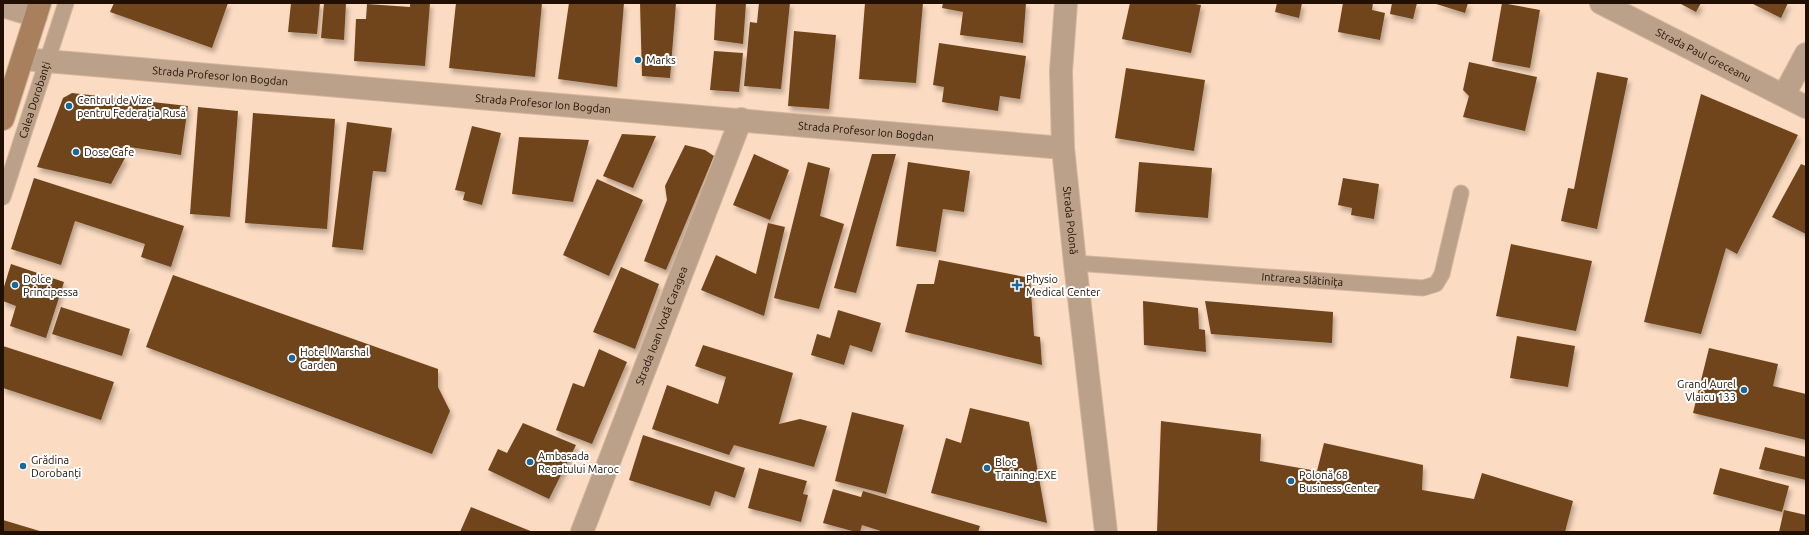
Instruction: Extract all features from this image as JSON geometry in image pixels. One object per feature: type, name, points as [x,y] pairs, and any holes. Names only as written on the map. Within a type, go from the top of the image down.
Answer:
[{"type":"main road","points":[[3,119],[38,9]]},
{"type":"street","name":"Strada Polonă","points":[[1066,3],[1061,71],[1063,148],[1106,532]]},
{"type":"street","name":"Strada Paul Greceanu","points":[[1602,3],[1806,107]]},
{"type":"street","points":[[3,6],[38,9]]},
{"type":"street","points":[[1784,95],[1806,54]]},
{"type":"street","name":"Strada Profesor Ion Bogdan","points":[[23,59],[741,119],[1063,148]]},
{"type":"street","name":"Strada Ioan Vodă Caragea","points":[[582,532],[741,119]]},
{"type":"lane","name":"Calea Dorobanți","points":[[3,196],[66,3]]},
{"type":"lane","name":"Intrarea Slătinița","points":[[1075,263],[1423,288],[1436,284],[1442,274],[1461,193]]},
{"type":"building","points":[[114,3],[228,3],[212,48],[110,12]]},
{"type":"building","points":[[291,3],[320,3],[317,34],[288,32]]},
{"type":"building","points":[[324,3],[346,3],[344,40],[321,38]]},
{"type":"building","points":[[410,3],[430,3],[425,66],[354,61],[356,19],[366,19],[367,4],[410,7]]},
{"type":"building","points":[[456,3],[542,3],[535,77],[449,68]]},
{"type":"building","points":[[569,3],[624,3],[617,87],[558,79]]},
{"type":"building","points":[[640,3],[676,3],[670,78],[642,76]]},
{"type":"building","points":[[716,3],[746,3],[743,44],[714,40]]},
{"type":"building","points":[[759,3],[790,3],[781,89],[744,86],[750,22],[757,23]]},
{"type":"building","points":[[865,3],[923,3],[916,83],[859,79]]},
{"type":"building","points":[[943,3],[1026,3],[1023,43],[960,35],[963,12],[942,8]]},
{"type":"building","points":[[1130,3],[1189,3],[1201,5],[1191,53],[1122,39]]},
{"type":"building","points":[[1277,3],[1302,3],[1299,18],[1275,12]]},
{"type":"building","points":[[1343,3],[1373,3],[1372,10],[1385,13],[1380,40],[1338,32]]},
{"type":"building","points":[[1392,3],[1417,3],[1413,19],[1390,14]]},
{"type":"building","points":[[1433,3],[1468,3],[1465,13]]},
{"type":"building","points":[[1502,3],[1540,10],[1530,68],[1492,61]]},
{"type":"building","points":[[1679,3],[1701,3],[1696,12]]},
{"type":"building","points":[[1751,3],[1788,3],[1781,18]]},
{"type":"building","points":[[794,31],[836,35],[829,109],[788,106]]},
{"type":"building","points":[[939,43],[1026,56],[1020,99],[1000,96],[998,111],[942,102],[944,87],[933,85]]},
{"type":"building","points":[[714,51],[743,53],[739,92],[710,90]]},
{"type":"building","points":[[1469,62],[1537,77],[1525,131],[1463,117],[1469,96],[1463,90]]},
{"type":"building","points":[[1126,68],[1205,80],[1194,151],[1115,138]]},
{"type":"building","points":[[1597,72],[1628,78],[1597,229],[1561,221],[1568,188],[1574,189]]},
{"type":"building","points":[[72,93],[188,106],[181,155],[123,146],[119,155],[125,158],[111,184],[37,167],[63,98]]},
{"type":"building","points":[[1701,94],[1798,135],[1737,254],[1726,248],[1701,334],[1644,322]]},
{"type":"building","points":[[198,107],[238,111],[230,217],[190,214]]},
{"type":"building","points":[[253,113],[335,119],[327,229],[245,223]]},
{"type":"building","points":[[347,122],[392,128],[386,172],[373,171],[363,250],[332,247]]},
{"type":"building","points":[[472,126],[501,133],[482,205],[463,200],[465,192],[455,190]]},
{"type":"building","points":[[622,134],[656,136],[633,188],[603,176]]},
{"type":"building","points":[[519,137],[589,140],[573,202],[512,194]]},
{"type":"building","points":[[685,145],[705,150],[714,156],[666,270],[644,261],[667,200],[665,186]]},
{"type":"building","points":[[754,154],[789,170],[770,220],[733,205]]},
{"type":"building","points":[[872,154],[896,154],[856,293],[834,288]]},
{"type":"building","points":[[808,162],[830,168],[820,216],[844,224],[819,309],[774,298]]},
{"type":"building","points":[[908,162],[970,171],[964,212],[943,209],[936,252],[896,246]]},
{"type":"building","points":[[1139,162],[1212,168],[1208,218],[1135,212]]},
{"type":"building","points":[[1801,164],[1806,166],[1806,234],[1772,217]]},
{"type":"building","points":[[34,178],[184,226],[171,267],[141,257],[145,244],[75,221],[61,265],[11,249]]},
{"type":"building","points":[[1343,178],[1379,184],[1374,219],[1351,215],[1352,208],[1338,205]]},
{"type":"building","points":[[597,179],[643,200],[609,276],[563,255]]},
{"type":"building","points":[[768,223],[785,227],[764,316],[701,290],[716,255],[756,274]]},
{"type":"building","points":[[1511,244],[1592,261],[1576,331],[1496,316]]},
{"type":"building","points":[[939,260],[1030,278],[1034,336],[1040,337],[1042,365],[905,332],[917,284],[934,284]]},
{"type":"building","points":[[11,264],[64,282],[46,338],[10,326],[16,306],[3,301],[3,290]]},
{"type":"building","points":[[621,267],[659,284],[635,349],[593,332]]},
{"type":"building","name":"Hotel Marshal Garden","points":[[173,275],[438,369],[438,387],[450,411],[432,454],[146,347]]},
{"type":"building","points":[[1143,301],[1198,308],[1199,329],[1205,330],[1206,352],[1144,345]]},
{"type":"building","points":[[1205,301],[1333,312],[1332,343],[1211,334]]},
{"type":"building","points":[[61,307],[130,329],[122,356],[52,334]]},
{"type":"building","points":[[838,310],[881,323],[872,352],[850,345],[844,365],[811,355],[817,334],[830,338]]},
{"type":"building","points":[[1517,336],[1575,346],[1568,387],[1510,378]]},
{"type":"building","points":[[703,345],[793,373],[779,424],[800,419],[827,426],[814,467],[734,445],[729,455],[652,429],[667,385],[718,404],[726,377],[695,366]]},
{"type":"building","points":[[3,346],[114,382],[101,420],[3,388]]},
{"type":"building","name":"Grand Aurel Vlaicu 133","points":[[1709,348],[1778,364],[1773,386],[1806,394],[1806,440],[1693,413]]},
{"type":"building","points":[[599,349],[627,362],[592,444],[556,430],[573,383],[584,387]]},
{"type":"building","name":"Bloc Training.EXE","points":[[970,408],[1029,422],[1047,523],[931,493],[946,438],[961,443]]},
{"type":"building","points":[[852,412],[904,425],[886,494],[835,481]]},
{"type":"building","name":"Polonă 68 Business Center","points":[[1161,421],[1261,434],[1260,461],[1317,471],[1324,443],[1423,465],[1422,490],[1474,499],[1482,473],[1573,501],[1565,532],[1157,532]]},
{"type":"building","name":"Ambasada Regatului Maroc","points":[[523,423],[576,445],[549,499],[488,470],[498,449],[507,453]]},
{"type":"building","points":[[643,435],[745,468],[735,498],[715,491],[710,506],[629,480]]},
{"type":"building","points":[[1765,447],[1806,457],[1806,480],[1759,469]]},
{"type":"building","points":[[759,468],[807,481],[803,494],[808,495],[801,522],[748,508]]},
{"type":"building","points":[[1720,468],[1789,486],[1782,512],[1713,494]]},
{"type":"building","points":[[833,489],[861,497],[863,491],[980,526],[978,532],[884,532],[862,525],[860,532],[856,532],[823,523]]},
{"type":"building","points":[[471,507],[533,532],[460,532]]},
{"type":"building","points":[[1784,510],[1806,515],[1806,532],[1779,532]]},
{"type":"building","points":[[3,520],[43,532],[3,532]]},
{"type":"place","name":"Marks","points":[[638,60]]},
{"type":"place","name":"Centrul de Vize pentru Federația Rusă","points":[[69,106]]},
{"type":"place","name":"Dose Cafe","points":[[76,152]]},
{"type":"place","name":"Dolce Principessa","points":[[15,285]]},
{"type":"place","name":"Physio Medical Center","points":[[1017,285]]},
{"type":"place","name":"Hotel Marshal Garden","points":[[292,358]]},
{"type":"place","name":"Grand Aurel Vlaicu 133","points":[[1744,390]]},
{"type":"place","name":"Ambasada Regatului Maroc","points":[[530,462]]},
{"type":"place","name":"Grădina Dorobanți","points":[[23,466]]},
{"type":"place","name":"Bloc Training.EXE","points":[[987,468]]},
{"type":"place","name":"Polonă 68 Business Center","points":[[1291,481]]}]
